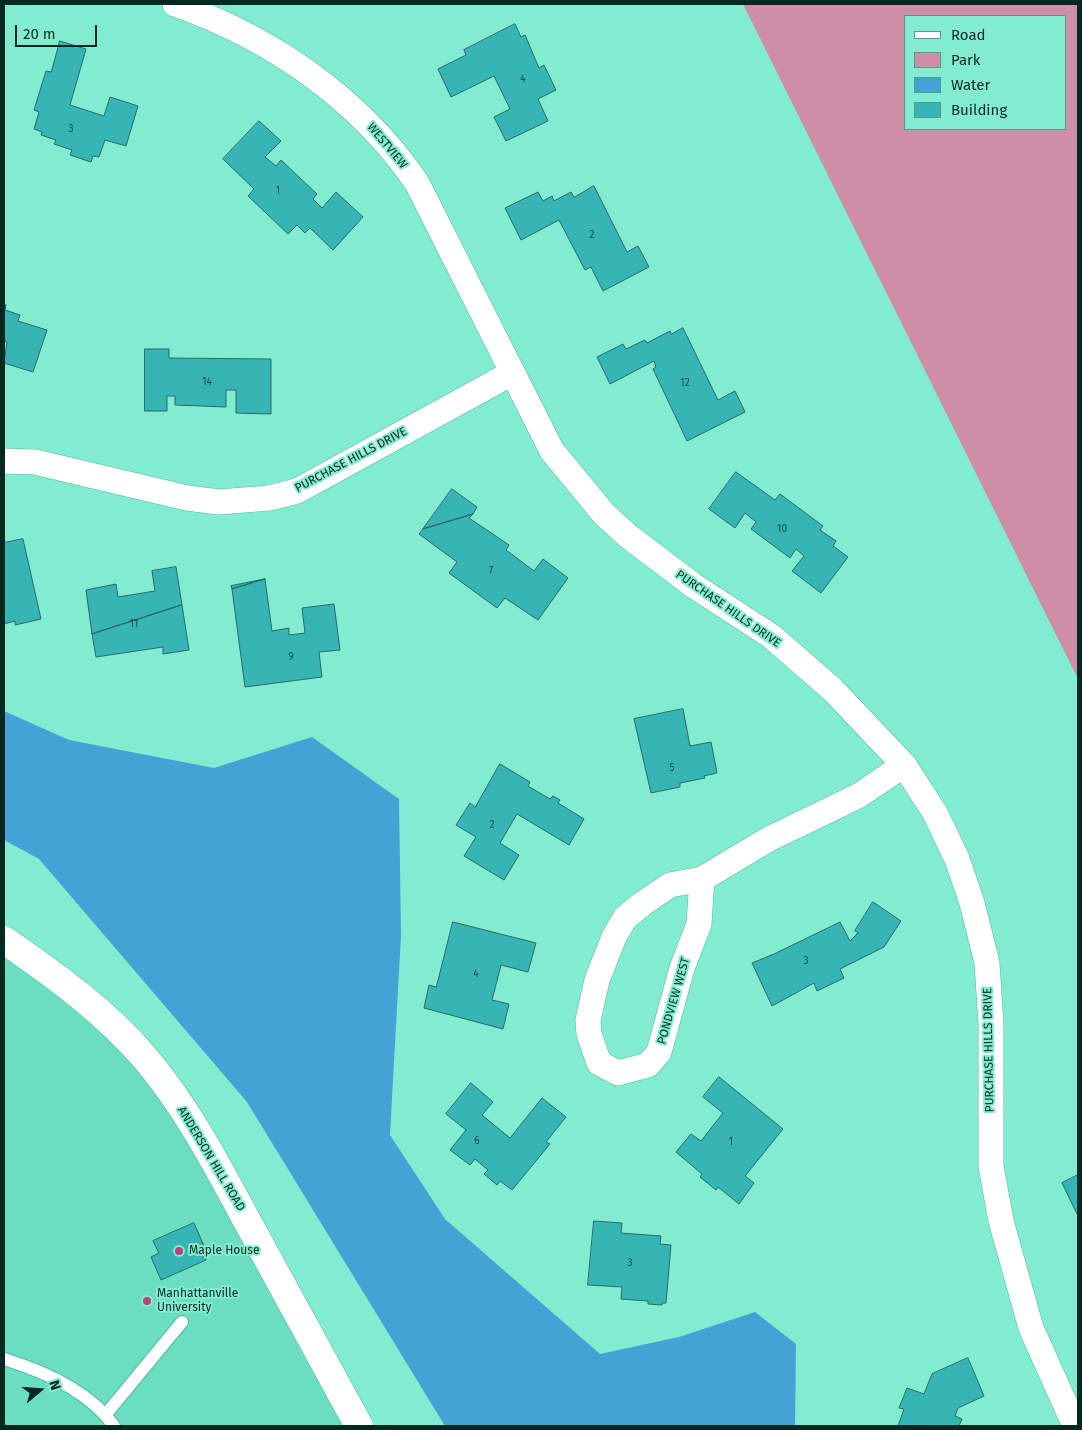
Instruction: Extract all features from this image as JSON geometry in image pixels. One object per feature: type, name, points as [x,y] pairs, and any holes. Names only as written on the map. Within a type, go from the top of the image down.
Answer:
[{"type":"main road","name":"ANDERSON HILL ROAD","points":[[4,940],[55,975],[102,1015],[145,1059],[179,1104],[223,1176],[359,1426]]},
{"type":"street","name":"WESTVIEW","points":[[175,4],[229,27],[276,51],[326,84],[370,124],[396,153],[421,191],[512,373]]},
{"type":"street","name":"PURCHASE HILLS DRIVE","points":[[4,461],[35,462],[187,498],[219,502],[269,498],[297,491],[512,373],[552,451],[604,514],[694,586],[770,636],[833,690],[904,765],[935,813],[957,859],[972,903],[987,963],[991,1024],[992,1166],[1001,1221],[1031,1328],[1075,1426]]},
{"type":"street","name":"PONDVIEW WEST","points":[[702,880],[698,924],[682,968],[659,1052],[648,1065],[618,1073],[599,1062],[589,1034],[588,1020],[597,980],[614,937],[625,918],[670,885],[702,880],[769,839],[858,796],[904,765]]},
{"type":"lane","points":[[106,1414],[182,1322]]},
{"type":"lane","points":[[4,1359],[25,1365],[64,1384],[106,1414],[114,1426]]},
{"type":"shaded area","name":"Manhattanville University","points":[[4,944],[145,1059],[358,1426],[4,1426]]},
{"type":"green space","points":[[743,4],[1078,4],[1078,679]]},
{"type":"water","points":[[4,711],[69,740],[214,768],[312,737],[399,799],[401,935],[390,1135],[445,1219],[600,1354],[679,1337],[755,1312],[796,1344],[795,1426],[445,1426],[247,1102],[39,859],[4,840]]},
{"type":"building","points":[[515,24],[521,37],[525,35],[539,68],[544,65],[556,90],[538,99],[548,121],[506,141],[494,117],[510,109],[494,76],[451,97],[438,69],[466,55],[464,50]]},
{"type":"building","points":[[60,41],[86,49],[70,105],[104,116],[110,97],[138,106],[126,146],[105,140],[99,157],[93,156],[91,162],[70,155],[72,150],[54,144],[56,140],[41,135],[42,132],[34,129],[39,112],[34,110],[46,71],[51,72]]},
{"type":"building","points":[[259,121],[281,141],[265,157],[276,166],[281,160],[317,194],[313,199],[322,208],[336,192],[363,217],[333,250],[310,228],[305,233],[297,225],[288,234],[248,196],[254,189],[223,159]]},
{"type":"building","points":[[594,186],[627,252],[638,246],[649,267],[603,291],[591,267],[585,270],[559,220],[521,240],[505,208],[538,192],[543,201],[552,196],[554,201],[571,192],[574,197]]},
{"type":"building","points":[[4,304],[6,305],[5,310],[20,315],[18,321],[47,330],[33,372],[4,363],[7,342],[4,341]]},
{"type":"building","points":[[683,328],[718,400],[735,391],[745,412],[687,441],[653,369],[656,367],[654,361],[610,384],[597,357],[623,344],[626,349],[645,340],[647,343],[670,331],[671,334]]},
{"type":"building","points":[[145,349],[169,349],[169,358],[271,359],[271,414],[236,413],[236,390],[226,390],[226,407],[175,405],[175,396],[167,396],[167,411],[145,411]]},
{"type":"building","points":[[736,472],[775,500],[780,494],[823,526],[820,530],[836,541],[833,546],[848,557],[821,593],[792,571],[804,556],[796,549],[790,558],[751,529],[756,522],[745,513],[735,528],[709,509]]},
{"type":"building","points":[[452,489],[477,507],[473,514],[423,529]]},
{"type":"building","points":[[473,514],[469,518],[509,545],[506,550],[534,571],[543,559],[568,578],[538,620],[505,598],[497,608],[449,573],[457,562],[419,534],[423,529]]},
{"type":"building","points":[[23,539],[41,619],[15,625],[15,621],[4,624],[4,543]]},
{"type":"building","points":[[176,567],[182,605],[92,634],[86,590],[116,584],[118,597],[155,591],[152,571]]},
{"type":"building","points":[[265,579],[272,631],[289,628],[289,635],[305,633],[302,608],[334,604],[340,650],[319,652],[322,677],[245,687],[232,589]]},
{"type":"building","points":[[265,579],[232,589],[231,586]]},
{"type":"building","points":[[182,605],[189,650],[163,654],[163,647],[96,657],[92,634]]},
{"type":"building","points":[[683,709],[690,746],[711,742],[717,773],[704,776],[705,778],[680,783],[680,787],[651,793],[634,719]]},
{"type":"building","points":[[500,764],[530,782],[528,786],[550,799],[553,796],[560,800],[558,803],[584,819],[569,845],[517,814],[500,843],[519,855],[504,880],[464,856],[476,837],[456,825],[470,803],[475,807]]},
{"type":"building","points":[[873,902],[901,921],[884,947],[840,969],[844,978],[817,991],[814,983],[772,1006],[752,963],[840,922],[850,941],[858,933],[855,931]]},
{"type":"building","points":[[453,922],[536,943],[528,972],[501,965],[492,1000],[509,1004],[503,1029],[424,1008],[429,985],[436,987]]},
{"type":"building","points":[[719,1077],[783,1129],[745,1176],[754,1183],[739,1204],[718,1187],[716,1190],[700,1177],[702,1174],[676,1152],[691,1134],[701,1141],[723,1113],[703,1097]]},
{"type":"building","points":[[471,1083],[493,1102],[482,1115],[510,1138],[542,1098],[566,1117],[546,1142],[550,1144],[512,1190],[500,1181],[497,1185],[484,1174],[488,1170],[475,1159],[470,1165],[450,1150],[466,1130],[446,1114]]},
{"type":"building","points":[[1078,1175],[1078,1214],[1077,1214],[1062,1183]]},
{"type":"building","points":[[594,1221],[622,1223],[621,1233],[661,1236],[660,1244],[671,1245],[666,1303],[662,1303],[662,1305],[648,1304],[648,1301],[621,1299],[622,1287],[588,1285]]},
{"type":"building","name":"Maple House","points":[[194,1223],[204,1246],[200,1248],[206,1260],[161,1280],[151,1257],[159,1253],[153,1241]]},
{"type":"building","points":[[968,1358],[984,1396],[958,1408],[955,1416],[962,1419],[959,1426],[898,1426],[904,1409],[899,1408],[907,1388],[924,1394],[932,1374]]},
{"type":"place","name":"Maple House","points":[[179,1251]]},
{"type":"place","name":"Manhattanville University","points":[[147,1301]]}]
